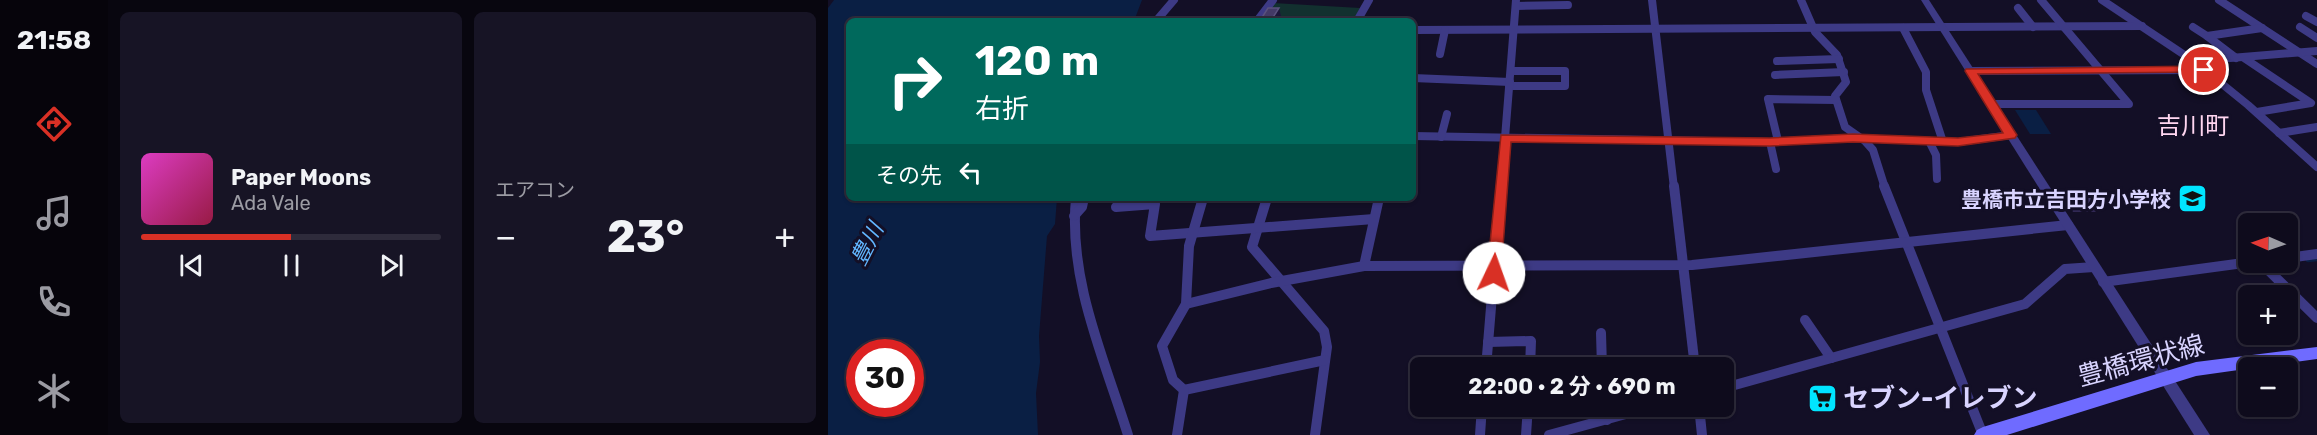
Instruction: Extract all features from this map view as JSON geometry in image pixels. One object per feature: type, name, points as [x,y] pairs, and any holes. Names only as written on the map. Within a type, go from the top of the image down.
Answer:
[{"type":"main road","name":"豊橋環状線","points":[[1983,435],[2164,377],[2196,369],[2317,353]]},
{"type":"street","points":[[1159,18],[1174,0]]},
{"type":"street","points":[[1259,18],[1273,0]]},
{"type":"street","points":[[1359,18],[1369,0]]},
{"type":"street","points":[[1652,0],[1694,357]]},
{"type":"street","points":[[1801,0],[1813,28],[1839,59],[1846,82],[1835,96],[1845,127],[1869,142],[1874,149],[1879,174],[1983,435]]},
{"type":"street","points":[[1926,0],[2202,435]]},
{"type":"street","points":[[1991,104],[2129,104],[2041,0]]},
{"type":"street","points":[[2102,0],[2194,62],[2256,112],[2317,167]]},
{"type":"street","points":[[2219,0],[2317,64]]},
{"type":"street","points":[[1487,357],[1516,3],[1568,5]]},
{"type":"street","points":[[2018,8],[2033,27]]},
{"type":"street","points":[[2306,16],[2317,22]]},
{"type":"street","points":[[1416,30],[2142,26]]},
{"type":"street","points":[[2193,27],[2310,104],[2256,112]]},
{"type":"street","points":[[2300,27],[2317,38]]},
{"type":"street","points":[[1903,28],[1926,72],[1926,90],[1943,142]]},
{"type":"street","points":[[2207,36],[2262,28]]},
{"type":"street","points":[[1440,54],[1445,30]]},
{"type":"street","points":[[2194,62],[2317,51]]},
{"type":"street","points":[[1777,61],[1839,59]]},
{"type":"street","points":[[1970,71],[2204,70]]},
{"type":"street","points":[[1416,78],[1565,86],[1565,71],[1511,71]]},
{"type":"street","points":[[1774,75],[1844,72]]},
{"type":"street","points":[[1776,169],[1768,99],[1836,100]]},
{"type":"street","points":[[1441,137],[1447,114]]},
{"type":"street","points":[[2279,133],[2317,127]]},
{"type":"street","points":[[1416,136],[1774,142],[1862,138],[1943,142],[2011,135]]},
{"type":"street","points":[[1929,141],[1936,155],[1936,179]]},
{"type":"street","points":[[1076,201],[1075,257],[1079,278],[1128,435]]},
{"type":"street","points":[[1074,216],[1082,207],[1083,201]]},
{"type":"street","points":[[1184,390],[1173,380],[1162,346],[1186,304],[1188,258],[1192,233],[1202,201]]},
{"type":"street","points":[[1267,201],[1252,247],[1324,331],[1327,347],[1315,435]]},
{"type":"street","points":[[1364,267],[1378,201]]},
{"type":"street","points":[[1116,207],[1155,204],[1150,236],[1257,228],[1264,225],[1324,220],[1374,219]]},
{"type":"street","points":[[1186,304],[1282,281],[1364,267],[1684,266],[2068,225]]},
{"type":"street","points":[[2298,257],[2317,254]]},
{"type":"street","points":[[2103,282],[2238,264]]},
{"type":"street","points":[[1734,385],[2025,304],[2065,269],[2094,267]]},
{"type":"street","points":[[2271,273],[2317,318]]},
{"type":"street","points":[[1805,320],[1831,358]]},
{"type":"street","points":[[1601,333],[1602,357]]},
{"type":"street","points":[[1488,342],[1531,341],[1530,357]]},
{"type":"street","points":[[1184,390],[1324,360]]},
{"type":"street","points":[[1177,435],[1184,390]]},
{"type":"street","points":[[1480,435],[1481,417]]},
{"type":"street","points":[[1526,435],[1527,417]]},
{"type":"street","points":[[1549,435],[1617,417]]},
{"type":"street","points":[[1700,417],[1702,435]]},
{"type":"green space","points":[[1273,3],[1360,8],[1355,18],[1262,18]]},
{"type":"water","name":"豊川","points":[[834,0],[1142,0],[1135,18],[846,18],[846,201],[1057,201],[1055,224],[1047,236],[1039,336],[1040,362],[1036,393],[1038,435],[828,435],[828,8]]},
{"type":"water","points":[[2015,110],[2036,110],[2051,134],[2030,134]]},
{"type":"building","points":[[1268,8],[1279,8],[1273,18],[1262,18]]},
{"type":"building","points":[[2072,195],[2094,195],[2101,204],[2077,204]]},
{"type":"waterway","points":[[2308,260],[2317,259]]},
{"type":"place","name":"豊橋市立吉田方小学校","points":[[2192,199]]},
{"type":"place","name":"セブン-イレブン","points":[[1822,398]]},
{"type":"district","name":"吉川町","points":[[2193,126]]},
{"type":"route","points":[[1494,273],[1505,138],[1770,142],[1870,138],[1958,142],[2011,135],[1970,71],[2204,70]]}]
